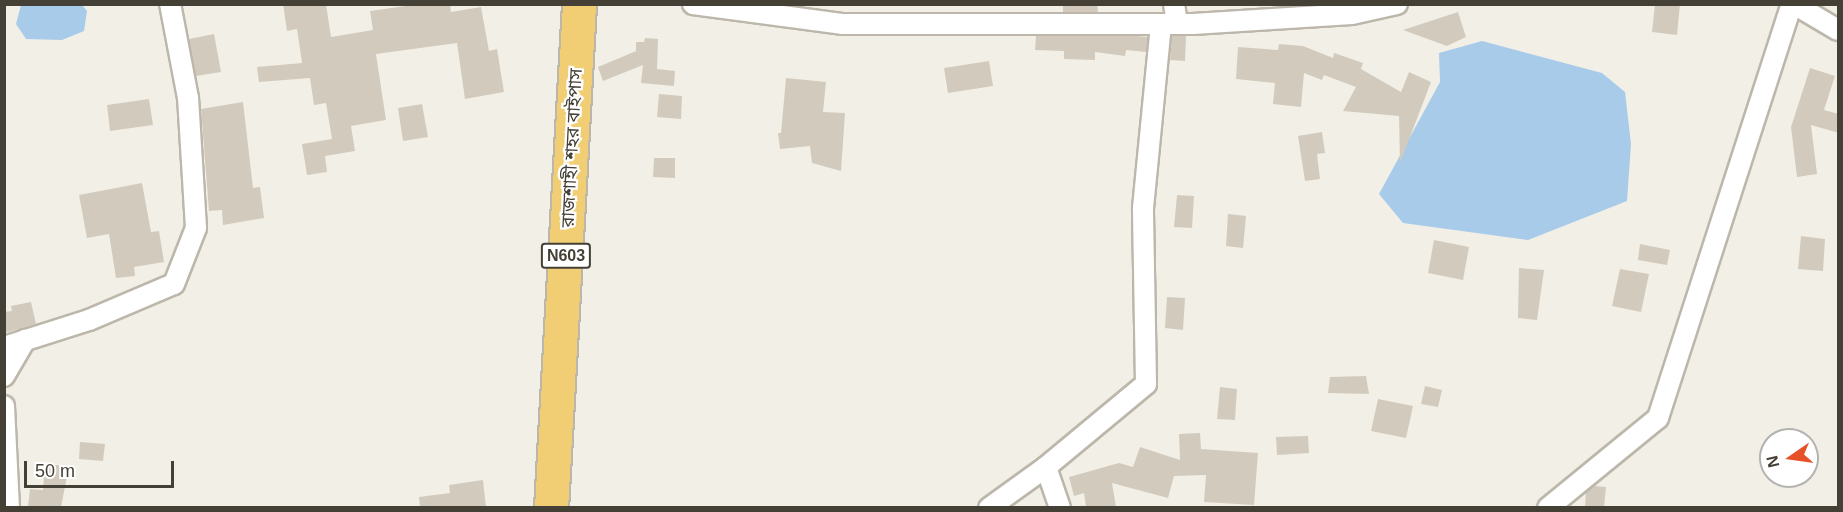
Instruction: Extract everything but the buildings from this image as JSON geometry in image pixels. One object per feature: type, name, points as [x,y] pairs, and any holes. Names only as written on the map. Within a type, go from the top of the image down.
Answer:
[{"type":"highway","name":"রাজশাহী শহর বাইপাস","points":[[551,507],[579,4]]},
{"type":"street","points":[[4,347],[89,320],[174,284],[196,228],[188,98],[170,4]]},
{"type":"street","points":[[693,4],[842,24],[1169,24],[1352,14],[1397,4]]},
{"type":"street","points":[[988,507],[1046,466],[1146,384],[1143,208],[1169,24],[1174,4]]},
{"type":"street","points":[[1548,507],[1658,418],[1793,4],[1839,30]]},
{"type":"street","points":[[4,376],[25,340]]},
{"type":"street","points":[[4,406],[9,507]]},
{"type":"street","points":[[1046,466],[1060,507]]},
{"type":"water","points":[[21,5],[82,5],[87,11],[84,31],[62,40],[26,39],[16,24]]},
{"type":"water","points":[[1482,41],[1602,73],[1625,92],[1631,144],[1627,201],[1528,240],[1403,223],[1379,194],[1440,82],[1439,53]]}]
